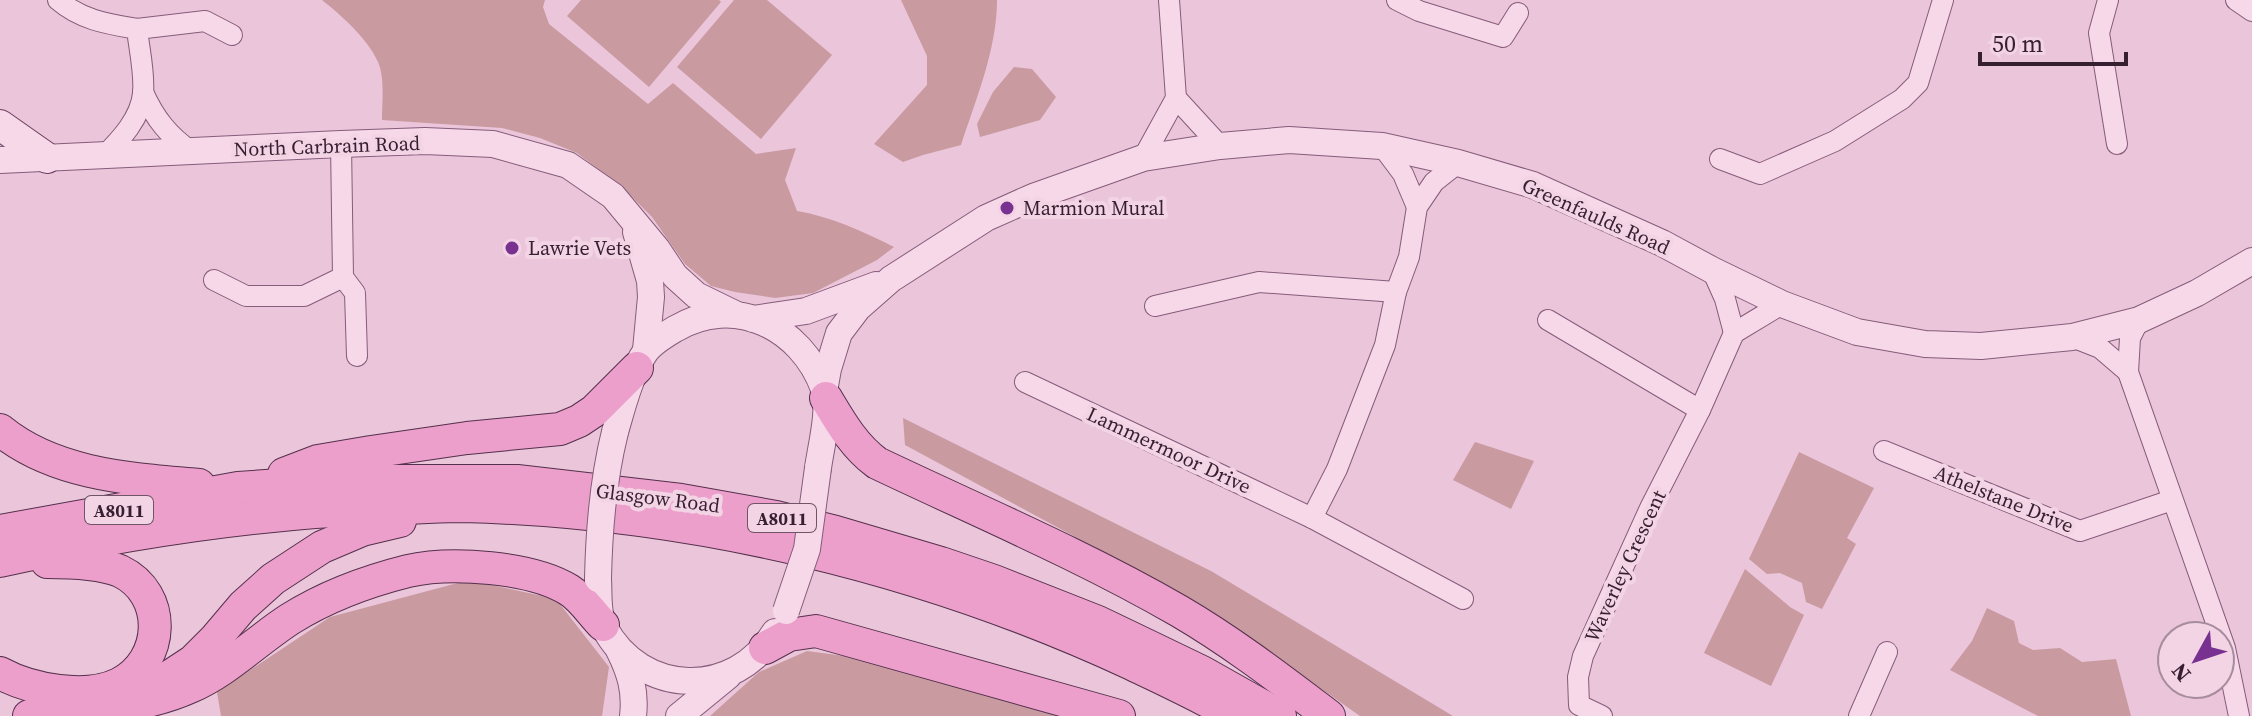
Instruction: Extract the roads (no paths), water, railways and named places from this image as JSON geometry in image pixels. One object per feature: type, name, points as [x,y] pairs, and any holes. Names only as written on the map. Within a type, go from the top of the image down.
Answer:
[{"type":"main road","points":[[0,125],[47,158]]},
{"type":"main road","points":[[0,430],[33,451],[75,468],[111,476],[243,488],[318,461],[467,438],[560,429],[594,411],[642,359]]},
{"type":"main road","points":[[825,394],[844,429],[862,452],[877,463],[1155,597],[1247,654],[1329,716]]},
{"type":"main road","name":"Glasgow Road","points":[[0,531],[243,488],[337,481],[517,481],[681,500],[776,517],[941,563],[1098,622],[1188,665],[1280,716]]},
{"type":"main road","points":[[127,704],[193,661],[243,606],[273,579],[322,547],[362,530],[462,506]]},
{"type":"main road","name":"Glasgow Road","points":[[0,562],[182,526],[271,515],[462,506],[578,513],[724,532],[860,564],[1027,619],[1099,649],[1235,716]]},
{"type":"main road","points":[[0,562],[76,564],[119,571],[138,585],[150,600],[155,618],[154,642],[147,658],[134,673],[118,684],[94,690],[69,691],[36,687],[0,673]]},
{"type":"main road","points":[[0,697],[38,715],[151,702],[191,687],[225,667],[288,620],[318,603],[411,571],[482,567],[520,572],[548,581],[571,591],[610,636]]},
{"type":"main road","points":[[765,648],[789,635],[816,631],[1119,716]]},
{"type":"street","points":[[58,0],[90,19],[137,29],[205,21],[232,35]]},
{"type":"street","points":[[1143,158],[1176,98],[1169,0]]},
{"type":"street","points":[[1397,0],[1419,11],[1503,37],[1518,13]]},
{"type":"street","points":[[1720,159],[1760,174],[1835,141],[1902,99],[1918,83],[1943,0]]},
{"type":"street","points":[[2108,0],[2099,33],[2117,144]]},
{"type":"street","points":[[2236,0],[2252,11]]},
{"type":"street","points":[[103,157],[120,139],[139,109],[143,92],[137,29]]},
{"type":"street","points":[[143,92],[160,124],[173,139],[192,152]]},
{"type":"street","points":[[1176,98],[1220,146]]},
{"type":"street","name":"Greenfaulds Road","points":[[765,648],[786,611],[807,549],[828,369],[839,333],[858,308],[891,279],[986,218],[1033,197],[1143,158],[1220,146],[1289,140],[1382,146],[1458,163],[1533,185],[1662,243],[1782,304],[1857,332],[1925,344],[1981,346],[2072,337],[2139,320],[2197,293],[2252,261]]},
{"type":"street","name":"North Carbrain Road","points":[[0,160],[425,141],[493,144],[568,165],[613,196],[675,276],[696,295],[745,317],[767,323],[787,336],[814,367],[825,394]]},
{"type":"street","points":[[341,144],[343,277],[355,293],[357,356]]},
{"type":"street","points":[[1382,146],[1403,174],[1417,207]]},
{"type":"street","points":[[1312,518],[1337,469],[1385,345],[1396,292],[1409,257],[1417,207],[1434,182],[1458,163]]},
{"type":"street","points":[[632,217],[650,281],[651,297],[642,359],[615,432],[606,476],[601,509],[598,579],[610,636],[629,672],[634,693],[633,716]]},
{"type":"street","points":[[1712,270],[1725,299],[1734,333],[1782,304]]},
{"type":"street","points":[[214,280],[246,296],[304,296],[343,277]]},
{"type":"street","name":"Greenfaulds Road","points":[[642,359],[662,337],[711,314],[745,317],[806,311],[891,279]]},
{"type":"street","points":[[1155,306],[1259,282],[1396,292]]},
{"type":"street","points":[[1548,320],[1700,410]]},
{"type":"street","points":[[2139,320],[2130,338],[2128,372],[2225,648],[2239,716]]},
{"type":"street","name":"Waverley Crescent","points":[[1602,716],[1579,705],[1578,677],[1583,656],[1734,333]]},
{"type":"street","points":[[2072,337],[2100,348],[2128,372]]},
{"type":"street","name":"Lammermoor Drive","points":[[1025,382],[1312,518],[1463,599]]},
{"type":"street","name":"Athelstane Drive","points":[[1884,451],[2080,531],[2172,500]]},
{"type":"street","points":[[610,636],[634,662],[652,674],[673,681],[707,679],[734,671]]},
{"type":"street","points":[[679,716],[765,648]]},
{"type":"street","points":[[1859,716],[1887,652]]},
{"type":"place","name":"Marmion Mural","points":[[1007,208]]},
{"type":"place","name":"Lawrie Vets","points":[[512,248]]}]
